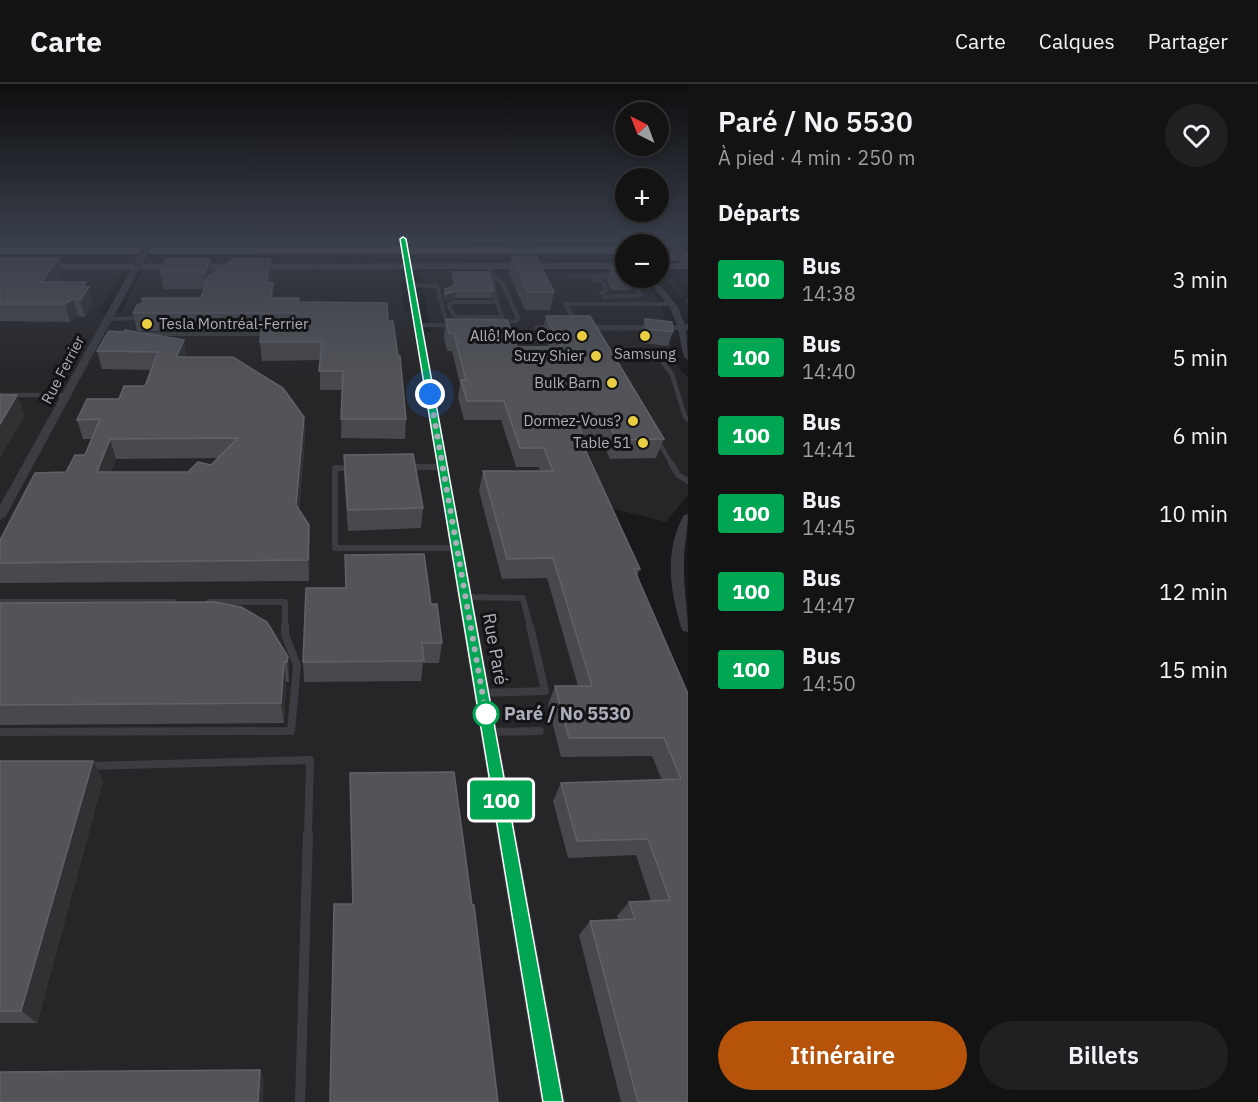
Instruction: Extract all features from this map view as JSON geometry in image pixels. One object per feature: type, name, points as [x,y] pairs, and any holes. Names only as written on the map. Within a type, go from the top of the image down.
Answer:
[{"type":"street","name":"Rue Ferrier","points":[[0,516],[66,394],[102,335],[126,287]]},
{"type":"street","name":"Rue Paré","points":[[412,287],[553,1102]]},
{"type":"street","points":[[660,288],[673,300],[684,327],[688,357]]},
{"type":"street","points":[[537,328],[578,327],[595,331],[684,327]]},
{"type":"street","points":[[688,518],[680,537],[677,556],[678,586],[688,627]]},
{"type":"lane","points":[[418,325],[450,326],[437,287]]},
{"type":"lane","points":[[494,287],[505,325],[495,326]]},
{"type":"lane","points":[[497,302],[451,303],[448,305],[449,309],[473,317],[516,321],[518,318],[504,287]]},
{"type":"lane","points":[[605,287],[607,290],[602,295],[641,295],[634,287]]},
{"type":"lane","points":[[578,327],[565,304],[673,300]]},
{"type":"lane","points":[[108,319],[143,318]]},
{"type":"lane","points":[[135,334],[272,334]]},
{"type":"lane","points":[[654,351],[672,374],[688,420]]},
{"type":"lane","points":[[0,394],[66,394]]},
{"type":"lane","points":[[654,435],[678,475],[688,481]]},
{"type":"lane","points":[[394,467],[443,467]]},
{"type":"lane","points":[[358,468],[335,468],[335,549],[457,548]]},
{"type":"lane","points":[[466,597],[523,598],[545,691],[482,693]]},
{"type":"lane","points":[[0,602],[178,602]]},
{"type":"lane","points":[[0,732],[291,731],[297,665],[285,635],[285,602],[202,602]]},
{"type":"lane","points":[[489,732],[540,731]]},
{"type":"lane","points":[[71,767],[310,760],[300,1102]]},
{"type":"path","points":[[675,287],[683,295]]},
{"type":"path","points":[[673,300],[688,295]]},
{"type":"shaded area","points":[[0,287],[114,287],[98,313],[122,313],[135,287],[401,287],[404,311],[412,311],[416,332],[431,332],[423,287],[615,287],[649,288],[652,291],[663,310],[673,355],[679,368],[688,378],[688,495],[666,522],[606,507],[688,696],[688,1102],[0,1102]]},
{"type":"building","points":[[0,287],[89,287],[80,300],[73,299],[65,304],[0,304]]},
{"type":"building","points":[[205,287],[273,287],[271,298],[299,298],[298,302],[387,303],[388,321],[393,321],[398,356],[400,356],[406,419],[341,419],[343,371],[319,371],[322,342],[260,342],[263,320],[295,320],[298,317],[297,313],[133,313],[137,305],[143,303],[142,298],[201,298]]},
{"type":"building","points":[[452,287],[492,287],[493,291],[456,291],[446,294],[445,289]]},
{"type":"building","points":[[526,287],[551,287],[554,292],[528,292]]},
{"type":"building","points":[[546,316],[590,316],[664,439],[616,440],[606,417],[574,415],[588,447],[584,447],[640,569],[634,569],[688,694],[688,1102],[638,1102],[590,921],[635,919],[629,902],[670,900],[648,839],[577,841],[561,783],[681,779],[664,738],[569,738],[555,686],[592,686],[553,558],[507,559],[483,471],[553,471],[544,448],[520,448],[504,401],[467,401],[461,380],[466,380],[454,334],[449,333],[446,319],[507,320],[517,347],[561,347]]},
{"type":"building","points":[[645,319],[672,322],[673,332],[647,329]]},
{"type":"building","points":[[125,330],[184,340],[176,357],[233,357],[283,388],[304,417],[296,505],[309,525],[308,560],[0,563],[0,540],[35,473],[66,472],[75,455],[85,455],[100,419],[77,420],[87,399],[119,399],[124,386],[145,386],[158,352],[97,351],[109,331],[124,332]],"holes":[[[238,438],[211,465],[198,462],[188,472],[97,472],[110,439]]]},
{"type":"building","points":[[0,395],[17,395],[0,424]]},
{"type":"building","points":[[413,454],[423,508],[348,510],[344,455]]},
{"type":"building","points":[[424,554],[431,604],[437,604],[442,643],[422,643],[424,661],[303,662],[306,588],[346,588],[345,555]]},
{"type":"building","points":[[215,602],[241,607],[267,622],[288,657],[287,662],[284,662],[281,703],[0,705],[0,603]]},
{"type":"building","points":[[0,761],[93,761],[21,1011],[0,1011]]},
{"type":"building","points":[[454,772],[472,905],[474,905],[498,1102],[330,1102],[334,904],[353,904],[350,773]]},
{"type":"building","points":[[260,1070],[258,1102],[0,1102],[0,1072]]},
{"type":"bus line","name":"100","points":[[411,287],[553,1102]]},
{"type":"place","name":"Tesla Montréal-Ferrier","points":[[147,324]]},
{"type":"place","name":"Allô! Mon Coco","points":[[582,336]]},
{"type":"place","name":"Samsung","points":[[645,336]]},
{"type":"place","name":"Suzy Shier","points":[[596,356]]},
{"type":"place","name":"Bulk Barn","points":[[612,383]]},
{"type":"place","name":"Dormez-Vous?","points":[[633,421]]},
{"type":"place","name":"Table 51","points":[[643,443]]},
{"type":"place","name":"Paré / No 5530","points":[[486,714]]},
{"type":"route","points":[[430,394],[486,714]]}]
